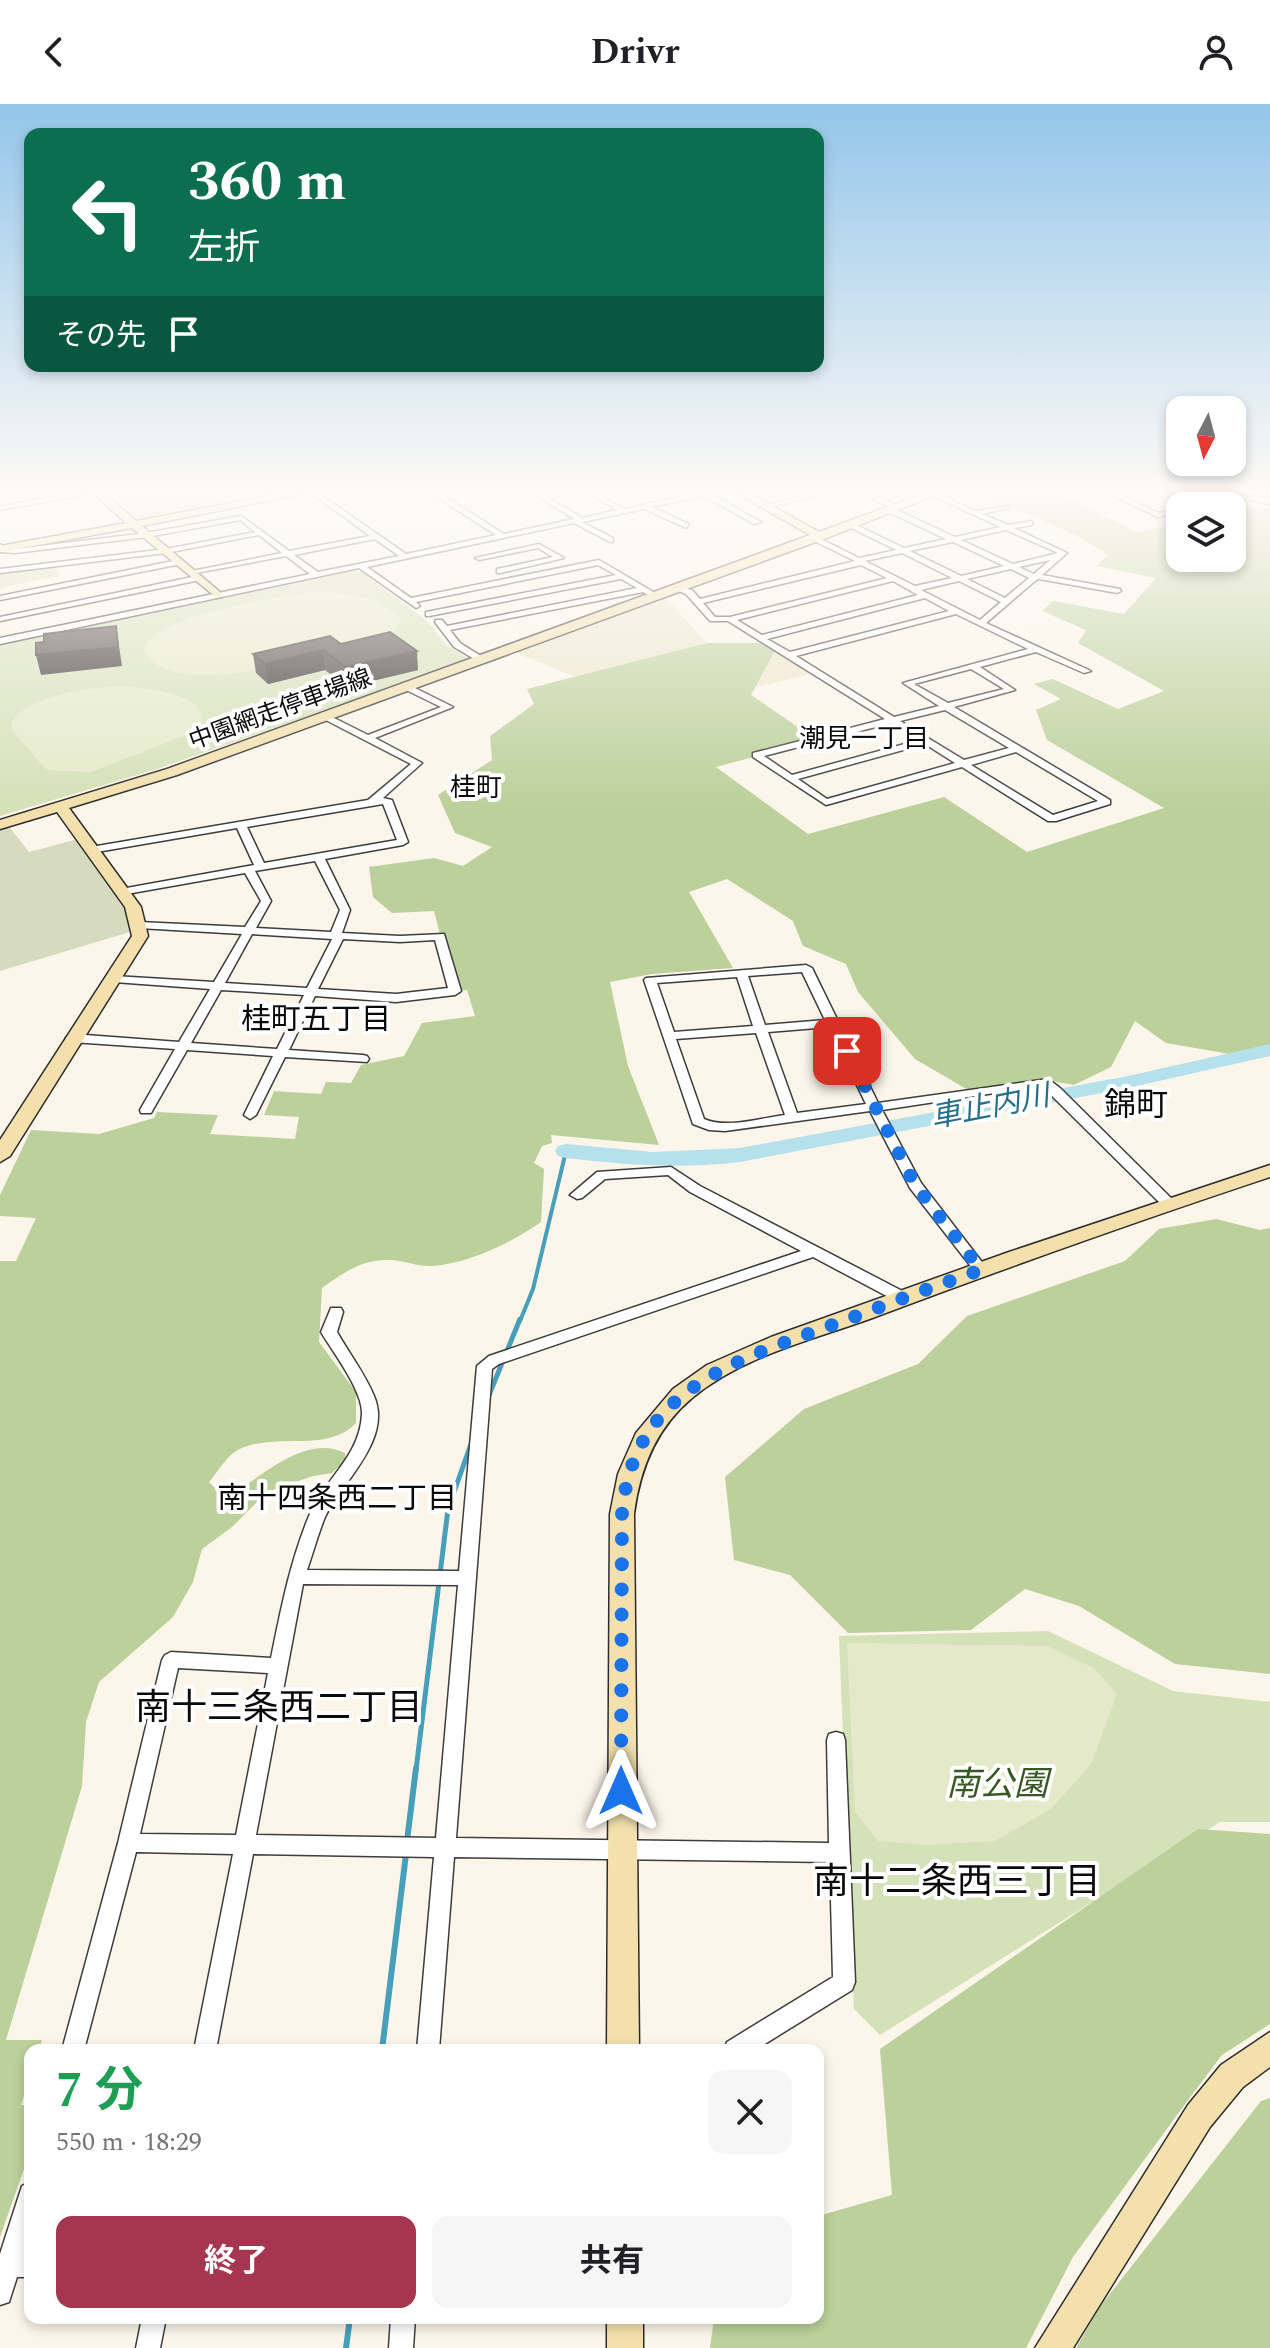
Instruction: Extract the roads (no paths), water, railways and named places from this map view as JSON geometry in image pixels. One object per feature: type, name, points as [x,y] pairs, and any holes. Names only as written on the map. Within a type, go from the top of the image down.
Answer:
[{"type":"street","points":[[0,619],[89,599]]},
{"type":"street","points":[[0,641],[199,599]]},
{"type":"street","points":[[407,599],[429,614],[457,645],[481,660]]},
{"type":"street","points":[[410,601],[421,599]]},
{"type":"street","points":[[429,614],[506,599]]},
{"type":"street","points":[[536,599],[549,608]]},
{"type":"street","points":[[445,629],[608,599]]},
{"type":"street","name":"中園網走停車場線","points":[[0,825],[325,717],[481,660],[634,599]]},
{"type":"street","points":[[695,599],[713,619],[730,619],[813,599]]},
{"type":"street","points":[[698,602],[711,599]]},
{"type":"street","points":[[760,638],[912,599]]},
{"type":"street","points":[[933,599],[1087,671]]},
{"type":"street","points":[[1000,599],[1007,602]]},
{"type":"street","points":[[981,623],[1011,599]]},
{"type":"street","points":[[790,655],[957,611]]},
{"type":"street","points":[[730,619],[1052,819],[1106,802],[907,683],[1037,649]]},
{"type":"street","points":[[973,666],[1011,690],[756,755],[826,802],[1016,749]]},
{"type":"street","points":[[368,738],[449,707],[407,687]]},
{"type":"street","points":[[325,717],[417,763],[371,802]]},
{"type":"street","points":[[791,778],[927,741]]},
{"type":"street","points":[[91,850],[387,800],[403,842],[121,892]]},
{"type":"street","points":[[0,1156],[72,1038],[140,936],[133,907],[61,807]]},
{"type":"street","points":[[146,1110],[246,930],[266,901],[241,825]]},
{"type":"street","points":[[250,1115],[311,993],[337,936],[345,910],[318,856]]},
{"type":"street","points":[[114,979],[396,998],[455,991],[440,936],[400,939],[139,925]]},
{"type":"street","points":[[981,1270],[920,1192],[874,1107],[806,968],[650,980],[698,1121],[717,1127],[874,1107],[1044,1082],[1168,1203]]},
{"type":"street","points":[[741,973],[792,1118]]},
{"type":"street","points":[[668,1036],[833,1023]]},
{"type":"street","points":[[72,1038],[363,1059]]},
{"type":"street","points":[[577,1195],[602,1175],[671,1171],[695,1189],[903,1298]]},
{"type":"street","points":[[623,2044],[622,1514],[625,1484],[642,1441],[673,1403],[717,1370],[903,1298],[1168,1203],[1270,1171]]},
{"type":"street","points":[[429,2044],[485,1366],[494,1360],[812,1252]]},
{"type":"street","points":[[206,2044],[296,1577],[318,1514],[358,1456],[368,1426],[367,1397],[329,1332],[336,1312]]},
{"type":"street","points":[[296,1577],[468,1578]]},
{"type":"street","points":[[75,2044],[128,1843],[171,1660],[279,1666]]},
{"type":"street","points":[[745,2044],[844,1982],[836,1740]]},
{"type":"street","points":[[128,1843],[840,1853]]},
{"type":"street","points":[[1054,2345],[1199,2116],[1232,2076],[1270,2048]]},
{"type":"street","points":[[0,2293],[19,2265],[24,2233]]},
{"type":"street","points":[[148,2348],[153,2324]]},
{"type":"street","points":[[401,2348],[403,2324]]},
{"type":"street","points":[[625,2324],[625,2348]]},
{"type":"waterway","name":"車止内川","points":[[566,1151],[653,1159],[740,1155],[1128,1082],[1270,1050]]},
{"type":"waterway","points":[[520,1321],[533,1289],[566,1151]]},
{"type":"waterway","points":[[489,1395],[520,1319]]},
{"type":"waterway","points":[[416,1770],[448,1509],[471,1444]]},
{"type":"waterway","points":[[407,1841],[416,1768]]},
{"type":"waterway","points":[[383,2044],[406,1854]]},
{"type":"waterway","points":[[346,2348],[349,2324]]},
{"type":"district","name":"潮見一丁目","points":[[864,738]]},
{"type":"district","name":"桂町","points":[[476,787]]},
{"type":"district","name":"桂町五丁目","points":[[316,1019]]},
{"type":"district","name":"錦町","points":[[1136,1104]]},
{"type":"district","name":"南十四条西二丁目","points":[[337,1498]]},
{"type":"district","name":"南十三条西二丁目","points":[[279,1706]]},
{"type":"district","name":"南十二条西三丁目","points":[[957,1880]]},
{"type":"park label","name":"南公園","points":[[997,1783]]}]
